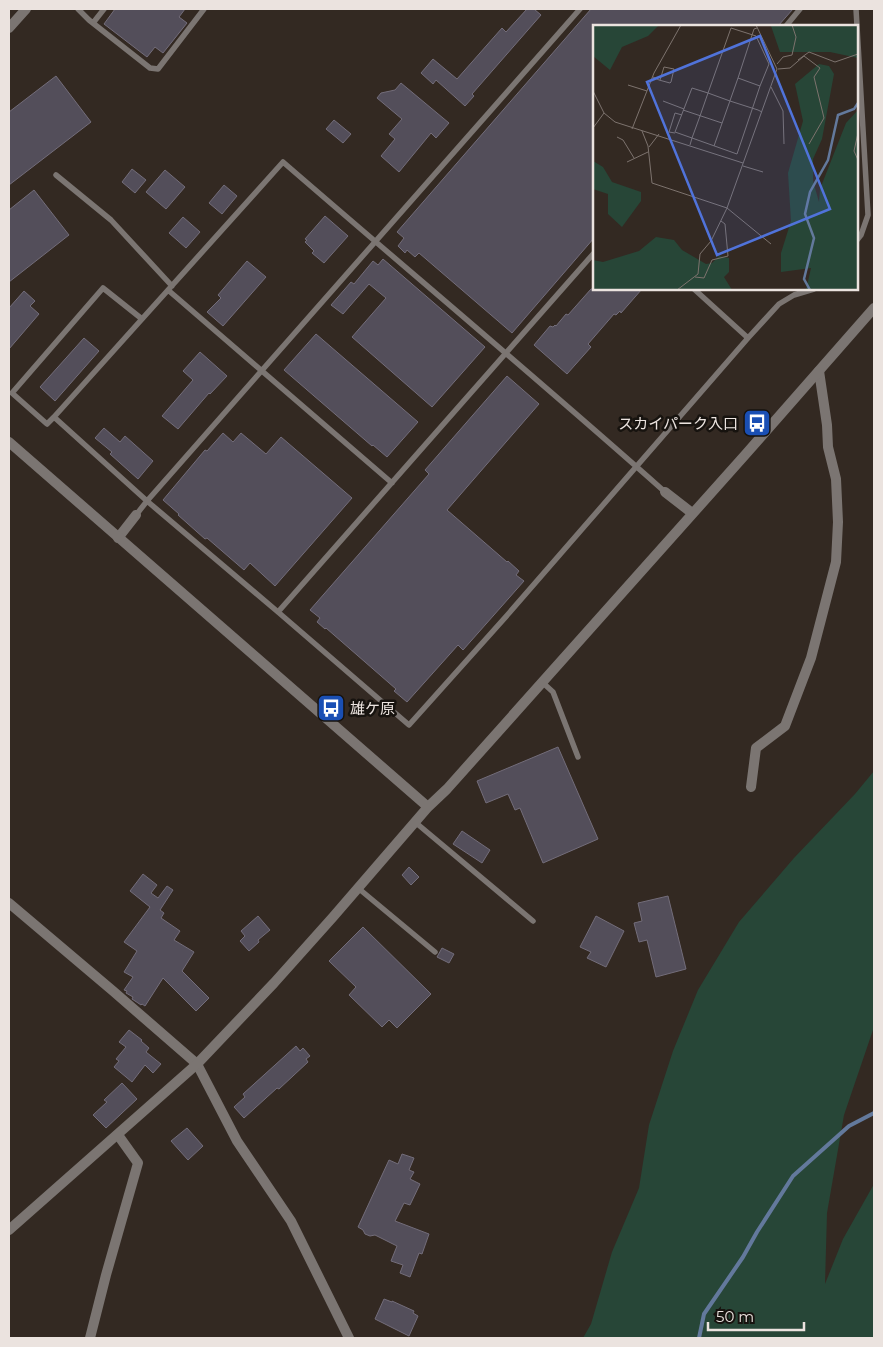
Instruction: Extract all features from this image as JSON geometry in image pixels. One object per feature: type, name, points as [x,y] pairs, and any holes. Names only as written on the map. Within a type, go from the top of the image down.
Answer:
[{"type":"street","points":[[9,28],[26,9]]},
{"type":"street","points":[[9,1230],[197,1064],[274,983],[415,822],[447,789],[874,308]]},
{"type":"street","points":[[750,787],[756,748],[785,726],[812,658],[836,562],[838,522],[836,479],[828,447],[827,425],[819,371]]},
{"type":"street","points":[[9,442],[428,808]]},
{"type":"street","points":[[665,492],[692,513]]},
{"type":"street","points":[[118,538],[136,515]]},
{"type":"street","points":[[9,903],[197,1064],[238,1140],[291,1221],[349,1338]]},
{"type":"street","points":[[90,1338],[138,1163],[118,1134]]},
{"type":"lane","points":[[78,9],[150,68],[158,69],[204,9]]},
{"type":"lane","points":[[93,23],[104,9]]},
{"type":"lane","points":[[136,515],[580,9]]},
{"type":"lane","points":[[787,25],[800,9]]},
{"type":"lane","points":[[856,9],[857,25]]},
{"type":"lane","points":[[858,44],[868,216],[858,239]]},
{"type":"lane","points":[[142,318],[103,288],[12,393],[47,424],[283,162],[665,492]]},
{"type":"lane","points":[[56,175],[111,220],[170,288],[262,371],[392,483]]},
{"type":"lane","points":[[278,612],[593,254]]},
{"type":"lane","points":[[695,290],[748,338]]},
{"type":"lane","points":[[54,417],[147,501],[409,726],[779,304],[794,295],[811,290]]},
{"type":"lane","points":[[542,682],[552,692],[578,757]]},
{"type":"lane","points":[[415,822],[534,921]]},
{"type":"lane","points":[[358,888],[435,952]]},
{"type":"green space","points":[[874,771],[874,1027],[844,1115],[827,1213],[825,1284],[843,1239],[874,1184],[874,1338],[583,1338],[591,1324],[612,1252],[639,1188],[649,1125],[673,1051],[698,990],[739,922],[794,858],[855,794]]},
{"type":"building","points":[[115,9],[185,9],[179,17],[187,23],[163,53],[155,47],[147,57],[104,24]]},
{"type":"building","points":[[527,9],[534,9],[541,15],[472,94],[474,96],[465,106],[436,80],[433,84],[421,73],[433,59],[457,79],[502,28],[506,32]]},
{"type":"building","points":[[591,9],[793,9],[779,25],[593,25],[593,239],[512,333],[419,253],[415,257],[407,250],[405,253],[398,246],[404,238],[397,232]]},
{"type":"building","points":[[56,76],[91,122],[9,185],[9,112]]},
{"type":"building","points":[[401,83],[449,123],[436,138],[431,133],[399,172],[381,156],[395,139],[389,134],[402,119],[377,98],[381,93],[395,90]]},
{"type":"building","points":[[334,120],[351,134],[343,143],[326,129]]},
{"type":"building","points":[[132,169],[146,180],[135,193],[122,182]]},
{"type":"building","points":[[165,170],[185,187],[166,209],[146,192]]},
{"type":"building","points":[[224,185],[237,196],[222,214],[209,203]]},
{"type":"building","points":[[34,190],[69,235],[9,282],[9,210]]},
{"type":"building","points":[[325,216],[348,236],[324,263],[312,253],[314,251],[305,242],[307,240],[305,239]]},
{"type":"building","points":[[183,217],[200,232],[186,248],[169,233]]},
{"type":"building","points":[[383,259],[485,347],[432,407],[352,337],[386,298],[369,284],[343,314],[331,305],[351,282],[354,284],[373,261],[378,265]]},
{"type":"building","points":[[247,261],[266,277],[223,326],[207,312],[221,298],[218,295]]},
{"type":"building","points":[[591,289],[641,290],[621,313],[620,311],[616,315],[614,314],[588,344],[591,347],[567,374],[534,345],[550,326],[556,326],[566,314],[568,315]]},
{"type":"building","points":[[24,291],[35,301],[30,306],[39,314],[9,349],[9,308]]},
{"type":"building","points":[[316,334],[418,422],[387,457],[284,370]]},
{"type":"building","points":[[84,338],[99,351],[55,401],[40,387]]},
{"type":"building","points":[[200,352],[227,376],[209,393],[178,429],[162,416],[193,380],[183,371]]},
{"type":"building","points":[[507,376],[539,404],[447,510],[519,571],[516,575],[524,581],[463,650],[458,645],[407,702],[394,691],[396,689],[317,622],[320,618],[310,610],[429,474],[425,470]]},
{"type":"building","points":[[104,428],[120,442],[125,436],[153,461],[138,479],[110,454],[112,452],[95,438]]},
{"type":"building","points":[[223,433],[233,442],[241,433],[266,454],[281,437],[352,498],[275,586],[250,563],[244,570],[207,538],[205,539],[163,500],[205,450],[207,451]]},
{"type":"building","points":[[558,747],[598,839],[543,863],[520,808],[515,810],[508,794],[486,803],[477,781]]},
{"type":"building","points":[[462,831],[490,850],[482,863],[453,844]]},
{"type":"building","points":[[409,867],[419,877],[411,885],[402,875]]},
{"type":"building","points":[[143,874],[157,885],[151,893],[158,898],[167,886],[173,890],[160,910],[164,913],[161,918],[180,931],[174,940],[194,952],[182,971],[209,998],[196,1011],[163,978],[145,1006],[132,999],[133,997],[124,990],[133,977],[124,972],[137,951],[124,942],[150,907],[130,891]]},
{"type":"building","points":[[668,896],[686,969],[656,977],[647,940],[639,942],[634,923],[642,921],[638,903]]},
{"type":"building","points":[[258,916],[270,930],[249,951],[240,941],[245,936],[241,931]]},
{"type":"building","points":[[596,916],[624,931],[606,967],[587,958],[591,952],[580,947]]},
{"type":"building","points":[[363,927],[431,994],[397,1028],[389,1020],[382,1027],[349,995],[356,987],[329,961]]},
{"type":"building","points":[[442,948],[454,954],[449,963],[437,957]]},
{"type":"building","points":[[129,1030],[149,1048],[146,1052],[161,1064],[153,1073],[145,1065],[132,1082],[114,1067],[119,1061],[116,1059],[126,1047],[119,1042]]},
{"type":"building","points":[[296,1046],[300,1051],[303,1048],[310,1056],[306,1059],[308,1062],[244,1118],[234,1107],[245,1097],[243,1094]]},
{"type":"building","points":[[122,1083],[137,1099],[106,1128],[93,1115],[107,1102],[104,1100]]},
{"type":"building","points":[[187,1128],[203,1146],[188,1160],[171,1141]]},
{"type":"building","points":[[402,1154],[414,1158],[409,1170],[414,1172],[410,1179],[420,1184],[410,1205],[404,1203],[395,1221],[429,1234],[422,1254],[419,1253],[410,1277],[400,1273],[403,1265],[391,1261],[397,1246],[375,1235],[365,1234],[358,1227],[389,1160],[398,1164]]},
{"type":"building","points":[[384,1299],[414,1311],[413,1313],[418,1316],[409,1336],[375,1319]]},
{"type":"waterway","points":[[699,1338],[704,1314],[743,1257],[793,1176],[849,1126],[874,1113]]},
{"type":"place","name":"スカイパーク入口","points":[[757,423]]},
{"type":"place","name":"雄ケ原","points":[[331,708]]}]
